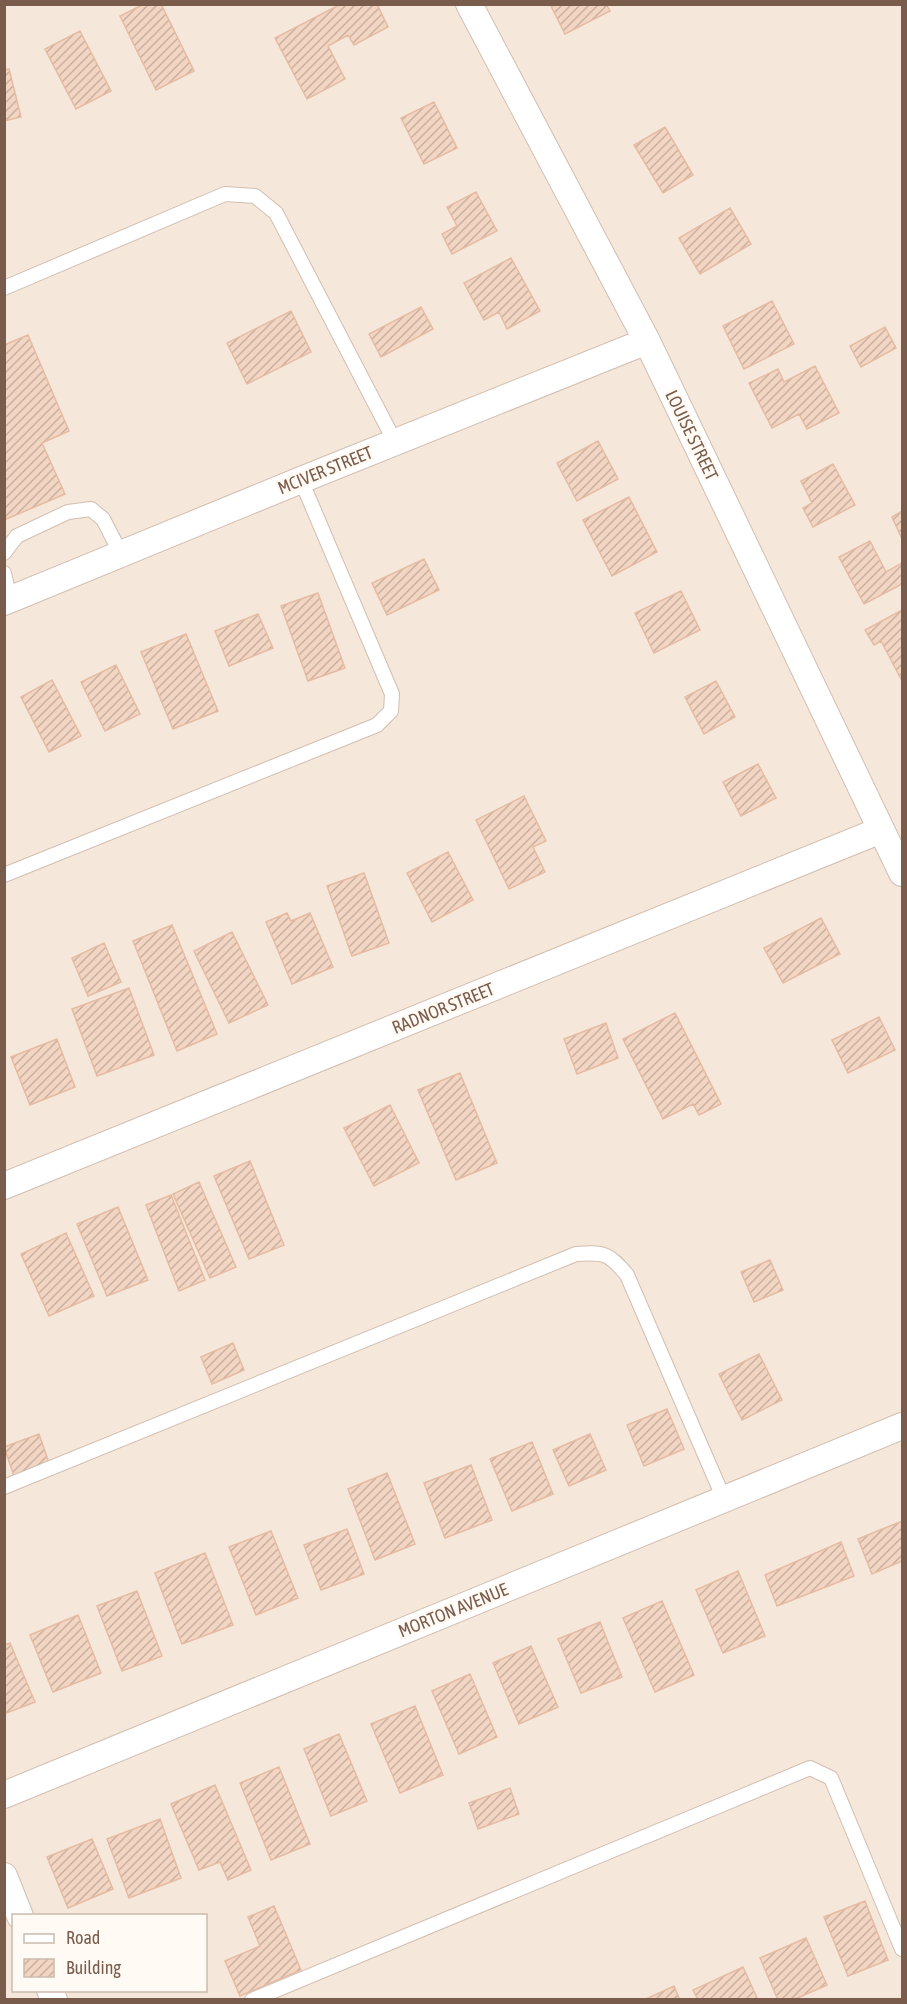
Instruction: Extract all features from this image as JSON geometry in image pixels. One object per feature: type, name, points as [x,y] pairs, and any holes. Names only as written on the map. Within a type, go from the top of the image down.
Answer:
[{"type":"street","name":"LOUISE STREET","points":[[469,4],[647,341],[903,873]]},
{"type":"street","name":"MCIVER STREET","points":[[7,601],[647,341]]},
{"type":"street","name":"RADNOR STREET","points":[[4,1186],[881,831]]},
{"type":"street","name":"MORTON AVENUE","points":[[4,1795],[903,1426]]},
{"type":"street","points":[[4,1876],[19,1914]]},
{"type":"lane","points":[[4,288],[225,194],[255,196],[276,213],[395,442]]},
{"type":"lane","points":[[4,875],[377,725],[391,711],[392,694],[301,480]]},
{"type":"lane","points":[[4,553],[17,536],[68,512],[91,509],[103,519],[121,554]]},
{"type":"lane","points":[[4,573],[7,601]]},
{"type":"lane","points":[[4,1487],[576,1254],[596,1252],[614,1258],[627,1275],[724,1499]]},
{"type":"lane","points":[[252,2000],[810,1768],[831,1778],[903,1949]]},
{"type":"shaded area","points":[[5,5],[902,5],[902,1999],[5,2000]]},
{"type":"building","points":[[144,4],[161,4],[194,71],[156,90],[120,16]]},
{"type":"building","points":[[341,4],[377,4],[388,27],[354,45],[348,35],[328,46],[345,79],[307,99],[275,38]]},
{"type":"building","points":[[550,4],[606,4],[610,11],[565,34]]},
{"type":"building","points":[[80,31],[111,91],[76,109],[45,49]]},
{"type":"building","points":[[9,69],[21,117],[4,121],[4,70]]},
{"type":"building","points":[[434,102],[457,148],[424,164],[401,118]]},
{"type":"building","points":[[665,127],[693,175],[663,193],[634,145]]},
{"type":"building","points":[[476,192],[497,231],[452,254],[442,234],[457,226],[447,207]]},
{"type":"building","points":[[730,208],[751,244],[700,274],[679,238]]},
{"type":"building","points":[[511,258],[540,311],[507,329],[499,312],[484,320],[464,283]]},
{"type":"building","points":[[772,301],[794,344],[744,369],[723,326]]},
{"type":"building","points":[[421,307],[433,329],[381,357],[369,334]]},
{"type":"building","points":[[291,311],[311,352],[247,384],[227,343]]},
{"type":"building","points":[[885,327],[896,348],[861,367],[850,346]]},
{"type":"building","points":[[28,335],[69,431],[42,443],[65,494],[4,520],[4,345]]},
{"type":"building","points":[[815,366],[839,413],[807,429],[799,414],[772,428],[749,383],[778,369],[784,382]]},
{"type":"building","points":[[598,441],[618,479],[577,501],[557,463]]},
{"type":"building","points":[[833,464],[855,505],[813,527],[803,508],[812,503],[801,481]]},
{"type":"building","points":[[629,497],[657,552],[612,576],[583,520]]},
{"type":"building","points":[[902,511],[902,539],[892,517]]},
{"type":"building","points":[[870,541],[886,572],[902,563],[902,584],[864,604],[839,557]]},
{"type":"building","points":[[424,559],[439,590],[387,615],[372,583]]},
{"type":"building","points":[[681,591],[700,630],[654,653],[635,613]]},
{"type":"building","points":[[318,593],[345,668],[308,681],[281,606]]},
{"type":"building","points":[[902,610],[902,681],[881,641],[874,645],[865,630]]},
{"type":"building","points":[[258,614],[273,648],[229,666],[215,631]]},
{"type":"building","points":[[186,634],[218,711],[173,729],[141,652]]},
{"type":"building","points":[[116,665],[140,714],[105,731],[81,682]]},
{"type":"building","points":[[52,680],[81,736],[49,752],[21,697]]},
{"type":"building","points":[[716,681],[735,717],[704,734],[685,697]]},
{"type":"building","points":[[758,764],[776,798],[741,816],[723,782]]},
{"type":"building","points":[[524,796],[546,841],[533,847],[545,872],[509,889],[476,820]]},
{"type":"building","points":[[448,852],[473,900],[432,922],[407,873]]},
{"type":"building","points":[[364,873],[389,943],[352,956],[327,886]]},
{"type":"building","points":[[287,913],[291,921],[310,913],[333,967],[292,984],[266,922]]},
{"type":"building","points":[[821,918],[840,954],[783,983],[764,948]]},
{"type":"building","points":[[172,925],[217,1034],[177,1051],[133,941]]},
{"type":"building","points":[[232,932],[268,1005],[229,1023],[194,951]]},
{"type":"building","points":[[104,943],[121,982],[88,996],[72,958]]},
{"type":"building","points":[[129,988],[154,1055],[97,1076],[72,1009]]},
{"type":"building","points":[[675,1013],[721,1104],[699,1115],[693,1104],[663,1119],[623,1039]]},
{"type":"building","points":[[879,1017],[895,1050],[848,1073],[832,1040]]},
{"type":"building","points":[[606,1023],[618,1058],[577,1074],[564,1039]]},
{"type":"building","points":[[57,1039],[75,1087],[30,1105],[11,1057]]},
{"type":"building","points":[[460,1073],[497,1163],[456,1180],[418,1090]]},
{"type":"building","points":[[390,1105],[419,1163],[374,1186],[344,1128]]},
{"type":"building","points":[[250,1161],[284,1245],[249,1259],[214,1176]]},
{"type":"building","points":[[199,1182],[236,1267],[210,1278],[173,1194]]},
{"type":"building","points":[[171,1195],[205,1280],[179,1291],[146,1205]]},
{"type":"building","points":[[118,1207],[148,1280],[107,1296],[77,1224]]},
{"type":"building","points":[[66,1233],[94,1296],[49,1316],[21,1254]]},
{"type":"building","points":[[770,1260],[783,1290],[754,1302],[741,1272]]},
{"type":"building","points":[[233,1343],[244,1370],[212,1384],[201,1357]]},
{"type":"building","points":[[759,1354],[782,1400],[742,1420],[719,1374]]},
{"type":"building","points":[[667,1409],[684,1449],[644,1466],[627,1425]]},
{"type":"building","points":[[39,1434],[49,1463],[14,1476],[4,1447]]},
{"type":"building","points":[[590,1434],[606,1470],[569,1486],[553,1450]]},
{"type":"building","points":[[532,1442],[553,1494],[512,1511],[490,1459]]},
{"type":"building","points":[[471,1465],[492,1520],[445,1538],[424,1483]]},
{"type":"building","points":[[387,1473],[415,1544],[375,1560],[348,1489]]},
{"type":"building","points":[[902,1521],[902,1561],[872,1574],[858,1539]]},
{"type":"building","points":[[347,1529],[364,1574],[321,1590],[304,1545]]},
{"type":"building","points":[[271,1531],[298,1598],[256,1615],[229,1547]]},
{"type":"building","points":[[841,1542],[854,1576],[777,1606],[765,1575]]},
{"type":"building","points":[[205,1553],[233,1625],[182,1644],[155,1573]]},
{"type":"building","points":[[738,1571],[765,1636],[723,1653],[696,1590]]},
{"type":"building","points":[[137,1591],[162,1656],[122,1671],[97,1606]]},
{"type":"building","points":[[662,1601],[694,1675],[655,1692],[623,1618]]},
{"type":"building","points":[[78,1615],[101,1673],[53,1692],[30,1635]]},
{"type":"building","points":[[600,1622],[622,1677],[581,1693],[558,1639]]},
{"type":"building","points":[[10,1643],[35,1702],[4,1714],[4,1645]]},
{"type":"building","points":[[531,1646],[558,1707],[519,1724],[493,1663]]},
{"type":"building","points":[[470,1674],[497,1737],[459,1754],[432,1691]]},
{"type":"building","points":[[415,1706],[443,1775],[400,1793],[371,1724]]},
{"type":"building","points":[[339,1734],[367,1801],[331,1816],[304,1749]]},
{"type":"building","points":[[279,1767],[310,1844],[271,1860],[240,1783]]},
{"type":"building","points":[[215,1785],[251,1870],[228,1880],[220,1862],[199,1870],[171,1804]]},
{"type":"building","points":[[510,1788],[519,1814],[478,1829],[469,1803]]},
{"type":"building","points":[[160,1819],[181,1878],[129,1898],[107,1839]]},
{"type":"building","points":[[92,1839],[113,1889],[68,1908],[47,1857]]},
{"type":"building","points":[[865,1901],[888,1960],[848,1976],[824,1917]]},
{"type":"building","points":[[274,1906],[301,1970],[240,1996],[225,1961],[260,1946],[248,1917]]},
{"type":"building","points":[[806,1938],[827,1985],[793,2000],[778,2000],[760,1958]]},
{"type":"building","points":[[743,1967],[758,2000],[698,2000],[693,1990]]},
{"type":"building","points":[[674,1986],[680,2000],[644,2000]]}]
